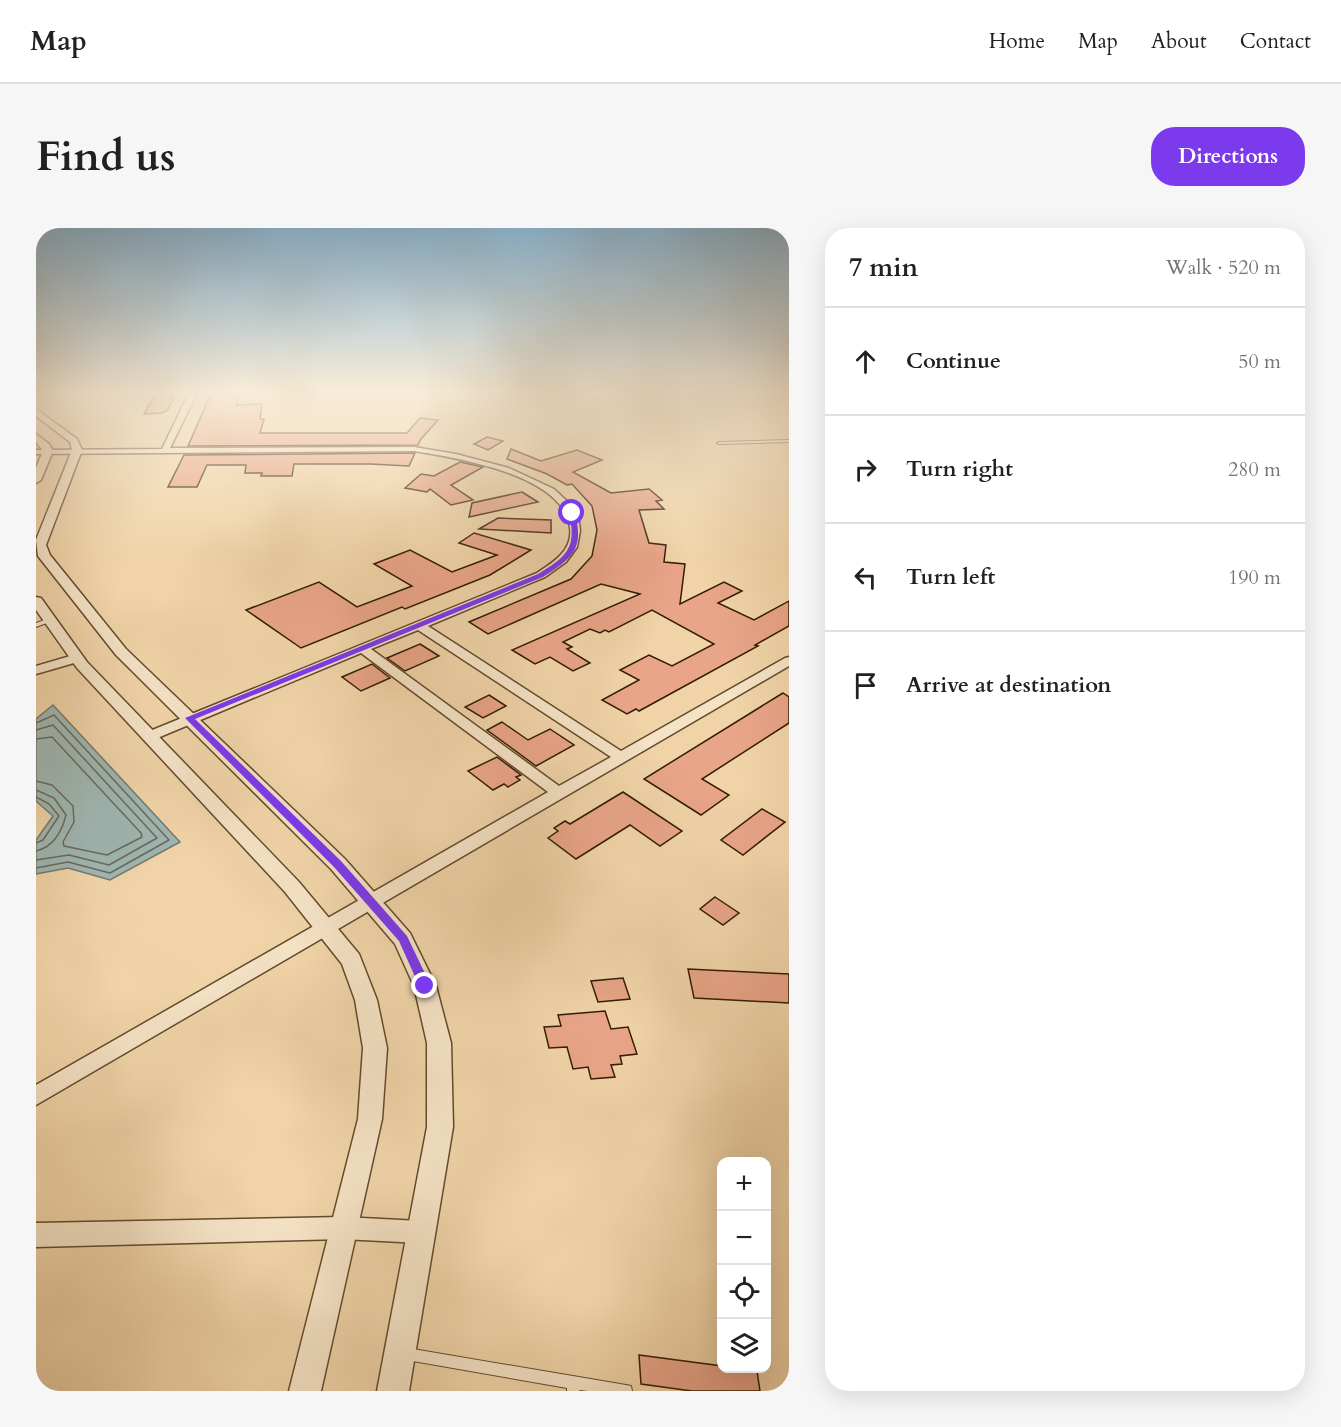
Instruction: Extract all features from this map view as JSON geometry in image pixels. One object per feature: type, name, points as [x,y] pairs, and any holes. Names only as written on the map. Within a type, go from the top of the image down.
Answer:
[{"type":"street","points":[[36,480],[48,451],[47,447]]},
{"type":"street","points":[[36,452],[391,448],[442,453],[472,459],[532,481],[559,497],[572,513],[577,532],[573,547],[559,564],[541,575],[150,736]]},
{"type":"street","points":[[77,450],[40,545],[44,556],[121,652],[338,864],[403,939],[425,986],[439,1043],[440,1127],[393,1391]]},
{"type":"street","points":[[36,601],[43,622],[292,887],[351,960],[366,1000],[375,1048],[370,1119],[305,1391]]},
{"type":"street","points":[[420,625],[621,757]]},
{"type":"street","points":[[362,648],[559,793]]},
{"type":"street","points":[[36,670],[77,658]]},
{"type":"street","points":[[36,1096],[789,661]]},
{"type":"street","points":[[36,1235],[343,1228],[420,1232]]},
{"type":"lane","points":[[400,1353],[574,1387],[618,1390]]},
{"type":"water","points":[[53,705],[180,842],[110,880],[68,868],[36,874],[36,840],[53,816],[36,801],[36,719]]},
{"type":"building","points":[[511,449],[541,461],[577,450],[602,460],[573,472],[611,493],[649,489],[662,500],[656,501],[664,509],[639,510],[649,543],[666,545],[664,562],[685,564],[680,604],[724,582],[742,591],[718,603],[754,620],[789,601],[789,626],[755,645],[758,646],[639,711],[636,709],[627,714],[602,700],[639,680],[620,670],[649,655],[672,666],[714,644],[652,610],[609,632],[605,630],[600,633],[590,629],[563,642],[572,647],[567,649],[590,663],[573,671],[550,657],[535,664],[512,650],[640,594],[601,584],[488,634],[469,622],[571,579],[592,556],[597,530],[592,506],[572,484],[567,485],[547,474],[507,459]]},
{"type":"building","points":[[415,453],[409,466],[294,464],[292,476],[261,476],[262,473],[245,473],[246,465],[207,465],[197,487],[168,487],[184,455]]},
{"type":"building","points":[[460,462],[483,467],[451,485],[473,500],[451,505],[430,489],[427,492],[405,488],[421,474],[434,476]]},
{"type":"building","points":[[522,492],[538,502],[469,517],[472,503]]},
{"type":"building","points":[[498,518],[551,520],[551,533],[479,529]]},
{"type":"building","points":[[474,533],[531,550],[490,575],[405,609],[402,607],[301,648],[246,610],[319,582],[357,607],[412,586],[374,564],[410,550],[452,572],[497,555],[459,543]]},
{"type":"building","points":[[420,644],[439,656],[405,671],[387,658]]},
{"type":"building","points":[[372,664],[390,678],[361,691],[342,677]]},
{"type":"building","points":[[783,693],[789,697],[789,723],[702,779],[729,795],[701,815],[644,779]]},
{"type":"building","points":[[489,695],[506,706],[483,718],[465,707]]},
{"type":"building","points":[[502,722],[528,740],[550,729],[574,745],[536,766],[487,730]]},
{"type":"building","points":[[497,757],[521,775],[516,777],[520,780],[508,787],[504,784],[493,790],[468,771]]},
{"type":"building","points":[[623,792],[682,831],[660,846],[630,825],[576,859],[548,838],[558,831],[554,828],[565,821],[570,824]]},
{"type":"building","points":[[762,809],[785,822],[743,855],[721,840]]},
{"type":"building","points":[[715,897],[739,913],[723,925],[700,909]]},
{"type":"building","points":[[688,969],[789,974],[789,1003],[694,998]]},
{"type":"building","points":[[623,978],[630,999],[598,1002],[591,981]]},
{"type":"building","points":[[605,1011],[611,1029],[628,1027],[637,1054],[620,1056],[622,1064],[611,1065],[615,1077],[591,1079],[588,1067],[573,1069],[567,1047],[549,1048],[544,1027],[561,1026],[558,1015]]},
{"type":"building","points":[[639,1355],[717,1365],[717,1373],[757,1373],[760,1391],[692,1391],[641,1384]]},
{"type":"route","points":[[425,986],[403,939],[338,864],[189,718],[541,575],[559,564],[573,547],[577,532],[572,513]]}]
